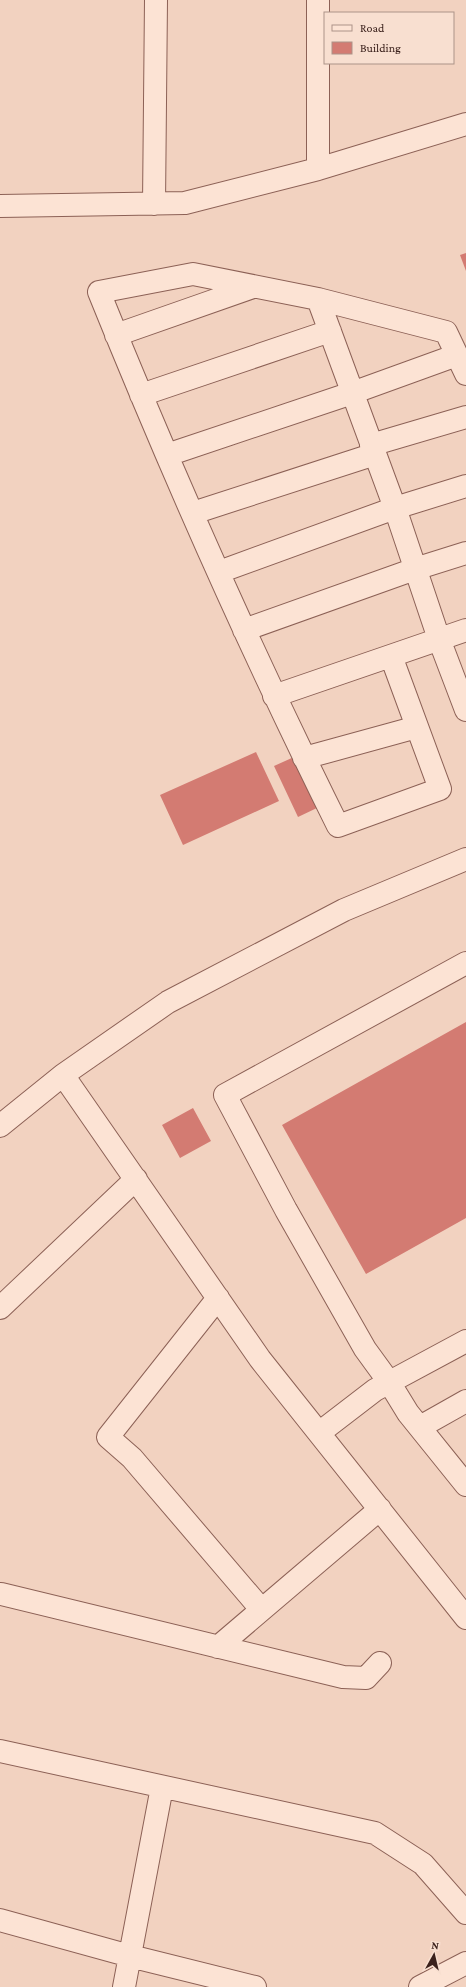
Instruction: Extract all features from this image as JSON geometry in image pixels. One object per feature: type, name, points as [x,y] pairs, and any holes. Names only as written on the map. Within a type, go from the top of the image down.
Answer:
[{"type":"street","points":[[154,204],[156,0]]},
{"type":"street","points":[[318,0],[318,169]]},
{"type":"street","points":[[0,206],[185,203],[318,169],[466,124]]},
{"type":"street","points":[[167,455],[352,393],[462,364],[446,332],[318,299],[193,274],[99,292],[141,395],[167,455],[219,572],[244,630],[274,696],[338,826],[440,789],[391,656]]},
{"type":"street","points":[[116,335],[254,287]]},
{"type":"street","points":[[318,299],[395,508],[439,639],[466,710]]},
{"type":"street","points":[[141,395],[330,331]]},
{"type":"street","points":[[193,513],[466,417]]},
{"type":"street","points":[[219,572],[395,508],[466,486]]},
{"type":"street","points":[[244,630],[415,569],[466,554]]},
{"type":"street","points":[[274,696],[466,630]]},
{"type":"street","points":[[304,758],[417,727]]},
{"type":"street","points":[[0,1126],[63,1075],[168,1002],[344,910],[466,859]]},
{"type":"street","points":[[466,963],[225,1096],[286,1210],[365,1349],[389,1382],[408,1413],[466,1485]]},
{"type":"street","points":[[63,1075],[260,1359],[466,1618]]},
{"type":"street","points":[[0,1308],[136,1179]]},
{"type":"street","points":[[218,1298],[108,1437],[132,1458],[262,1609]]},
{"type":"street","points":[[319,1433],[375,1390],[466,1341]]},
{"type":"street","points":[[420,1427],[466,1401]]},
{"type":"street","points":[[218,1647],[380,1509]]},
{"type":"street","points":[[1,1594],[343,1677],[366,1678],[380,1663]]},
{"type":"street","points":[[0,1751],[375,1833],[423,1864],[466,1913]]},
{"type":"street","points":[[124,1987],[162,1787]]},
{"type":"street","points":[[0,1920],[130,1956],[255,1987]]},
{"type":"street","points":[[420,1987],[466,1963]]},
{"type":"building","points":[[466,253],[466,271],[460,255]]},
{"type":"building","points":[[256,752],[279,801],[183,845],[160,795]]},
{"type":"building","points":[[294,757],[319,807],[298,817],[274,766]]},
{"type":"building","points":[[466,1022],[466,1218],[366,1274],[282,1125]]},
{"type":"building","points":[[193,1108],[211,1141],[180,1158],[162,1125]]}]
